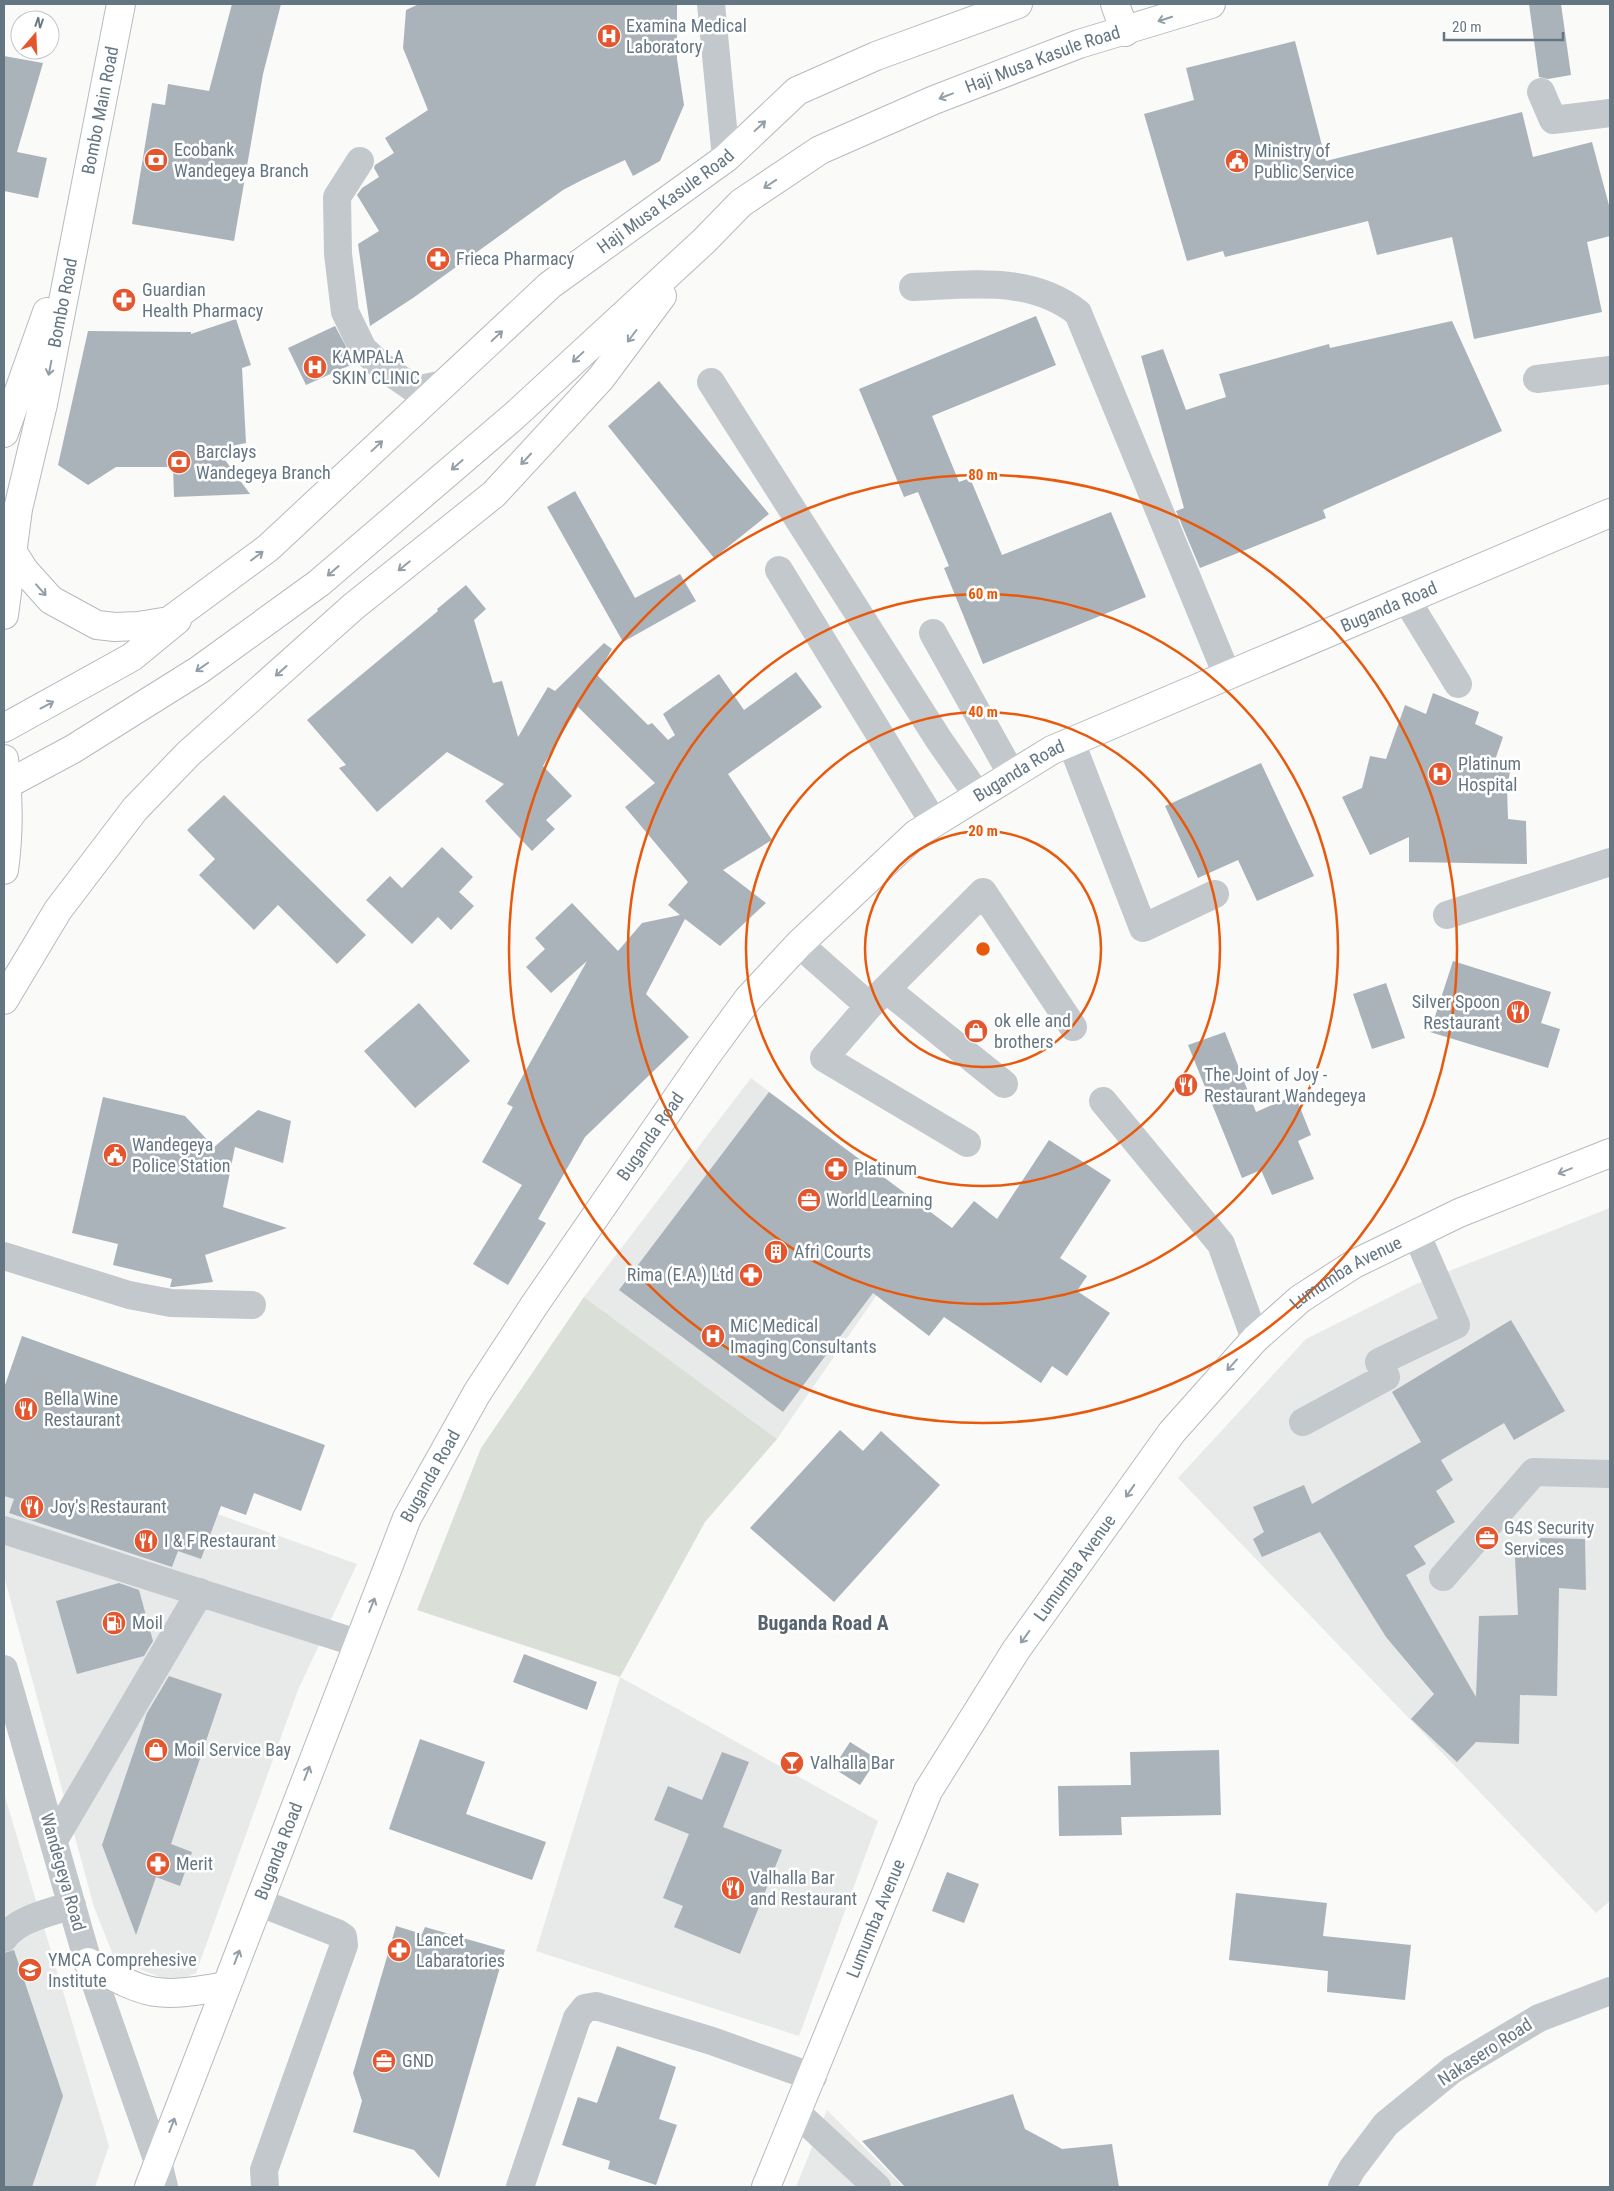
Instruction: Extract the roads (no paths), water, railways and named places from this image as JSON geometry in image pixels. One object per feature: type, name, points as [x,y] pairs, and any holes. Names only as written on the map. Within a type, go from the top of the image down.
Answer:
[{"type":"main road","name":"Bombo Main Road","points":[[80,217],[121,4]]},
{"type":"main road","name":"Haji Musa Kasule Road","points":[[218,585],[268,548],[550,285],[726,158],[797,91],[876,56],[1018,4]]},
{"type":"main road","points":[[1115,4],[1125,32]]},
{"type":"main road","name":"Haji Musa Kasule Road","points":[[704,241],[742,203],[820,150],[934,100],[1079,44],[1125,32],[1211,4]]},
{"type":"main road","name":"Bombo Road","points":[[4,434],[80,217]]},
{"type":"main road","name":"Bombo Road","points":[[4,615],[18,509],[25,487],[80,217]]},
{"type":"main road","points":[[4,870],[8,843],[5,777],[73,749],[199,670],[319,583],[514,416],[704,241]]},
{"type":"main road","points":[[4,1000],[58,910],[135,809],[188,754],[354,606],[494,494],[601,378],[704,241]]},
{"type":"main road","name":"Buganda Road","points":[[149,2187],[161,2174],[226,1986],[357,1643],[407,1518],[477,1393],[535,1304],[748,999],[799,944],[916,834],[1052,750],[1610,513]]},
{"type":"main road","points":[[12,551],[24,570],[51,600],[98,625],[130,627],[169,621],[218,585]]},
{"type":"main road","points":[[4,728],[132,657],[218,585]]},
{"type":"main road","name":"Lumumba Avenue","points":[[766,2187],[813,2077],[928,1791],[1016,1650],[1172,1432],[1255,1339],[1300,1299],[1354,1264],[1459,1213],[1610,1153]]},
{"type":"main road","points":[[88,1962],[128,1985],[150,1993],[179,1994],[226,1986]]},
{"type":"street","points":[[711,4],[726,158]]},
{"type":"street","points":[[1541,92],[1553,120],[1610,113]]},
{"type":"street","points":[[360,161],[337,197],[338,254],[345,312],[363,349],[380,365],[416,390],[444,384]]},
{"type":"street","points":[[912,287],[996,283],[1025,287],[1065,302],[1078,313],[1227,676]]},
{"type":"street","points":[[1538,379],[1610,370]]},
{"type":"street","points":[[711,382],[939,740],[978,796]]},
{"type":"street","points":[[779,570],[934,823]]},
{"type":"street","points":[[1406,600],[1458,684]]},
{"type":"street","points":[[933,633],[1012,775]]},
{"type":"street","points":[[1071,742],[1143,928],[1215,894]]},
{"type":"street","points":[[1447,916],[1610,862]]},
{"type":"street","points":[[967,1143],[824,1058],[878,998],[983,892],[1073,1026]]},
{"type":"street","points":[[799,944],[1004,1084]]},
{"type":"street","points":[[1103,1101],[1221,1244],[1255,1339]]},
{"type":"street","points":[[1303,1422],[1386,1378],[1379,1362],[1456,1325],[1416,1233]]},
{"type":"street","points":[[4,1256],[129,1294],[171,1303],[252,1305]]},
{"type":"street","points":[[1443,1577],[1534,1472],[1610,1474]]},
{"type":"street","points":[[4,1530],[357,1643]]},
{"type":"street","points":[[54,1840],[200,1592]]},
{"type":"street","name":"Wandegeya Road","points":[[4,1669],[88,1962],[161,2174]]},
{"type":"street","points":[[258,1902],[337,1933],[343,1937],[344,1945],[264,2170],[265,2187]]},
{"type":"street","points":[[4,1938],[9,1931],[22,1923],[72,1905]]},
{"type":"street","name":"Nakasero Road","points":[[1342,2187],[1352,2169],[1386,2124],[1452,2070],[1539,2018],[1610,1991]]},
{"type":"street","points":[[520,2187],[577,2018],[585,2008],[596,2006],[712,2041],[813,2077]]},
{"type":"street","points":[[797,2113],[877,2187]]},
{"type":"place","name":"Examina Medical Laboratory","points":[[609,36]]},
{"type":"place","name":"Ecobank Wandegeya Branch","points":[[156,160]]},
{"type":"place","name":"Ministry of Public Service","points":[[1237,161]]},
{"type":"place","name":"Frieca Pharmacy","points":[[438,259]]},
{"type":"place","name":"Guardian Health Pharmacy","points":[[124,300]]},
{"type":"place","name":"KAMPALA SKIN CLINIC","points":[[315,367]]},
{"type":"place","name":"Barclays Wandegeya Branch","points":[[179,462]]},
{"type":"place","name":"Platinum Hospital","points":[[1440,774]]},
{"type":"place","name":"Silver Spoon Restaurant","points":[[1518,1012]]},
{"type":"place","name":"ok elle and brothers","points":[[976,1031]]},
{"type":"place","name":"The Joint of Joy - Restaurant Wandegeya","points":[[1186,1085]]},
{"type":"place","name":"Wandegeya Police Station","points":[[115,1155]]},
{"type":"place","name":"Platinum","points":[[836,1169]]},
{"type":"place","name":"World Learning","points":[[809,1200]]},
{"type":"place","name":"Afri Courts","points":[[776,1252]]},
{"type":"place","name":"Rima (E.A.) Ltd","points":[[751,1275]]},
{"type":"place","name":"MiC Medical Imaging Consultants","points":[[713,1336]]},
{"type":"place","name":"Bella Wine Restaurant","points":[[26,1409]]},
{"type":"place","name":"Joy's Restaurant","points":[[32,1507]]},
{"type":"place","name":"G4S Security Services","points":[[1487,1538]]},
{"type":"place","name":"I & F Restaurant","points":[[146,1541]]},
{"type":"place","name":"Moil","points":[[114,1623]]},
{"type":"place","name":"Moil Service Bay","points":[[156,1750]]},
{"type":"place","name":"Valhalla Bar","points":[[792,1763]]},
{"type":"place","name":"Merit","points":[[158,1864]]},
{"type":"place","name":"Valhalla Bar and Restaurant","points":[[733,1888]]},
{"type":"place","name":"Lancet Labaratories","points":[[399,1950]]},
{"type":"place","name":"YMCA Comprehesive Institute","points":[[30,1970]]},
{"type":"place","name":"GND","points":[[384,2061]]},
{"type":"district","name":"Buganda Road A","points":[[823,1623]]}]
